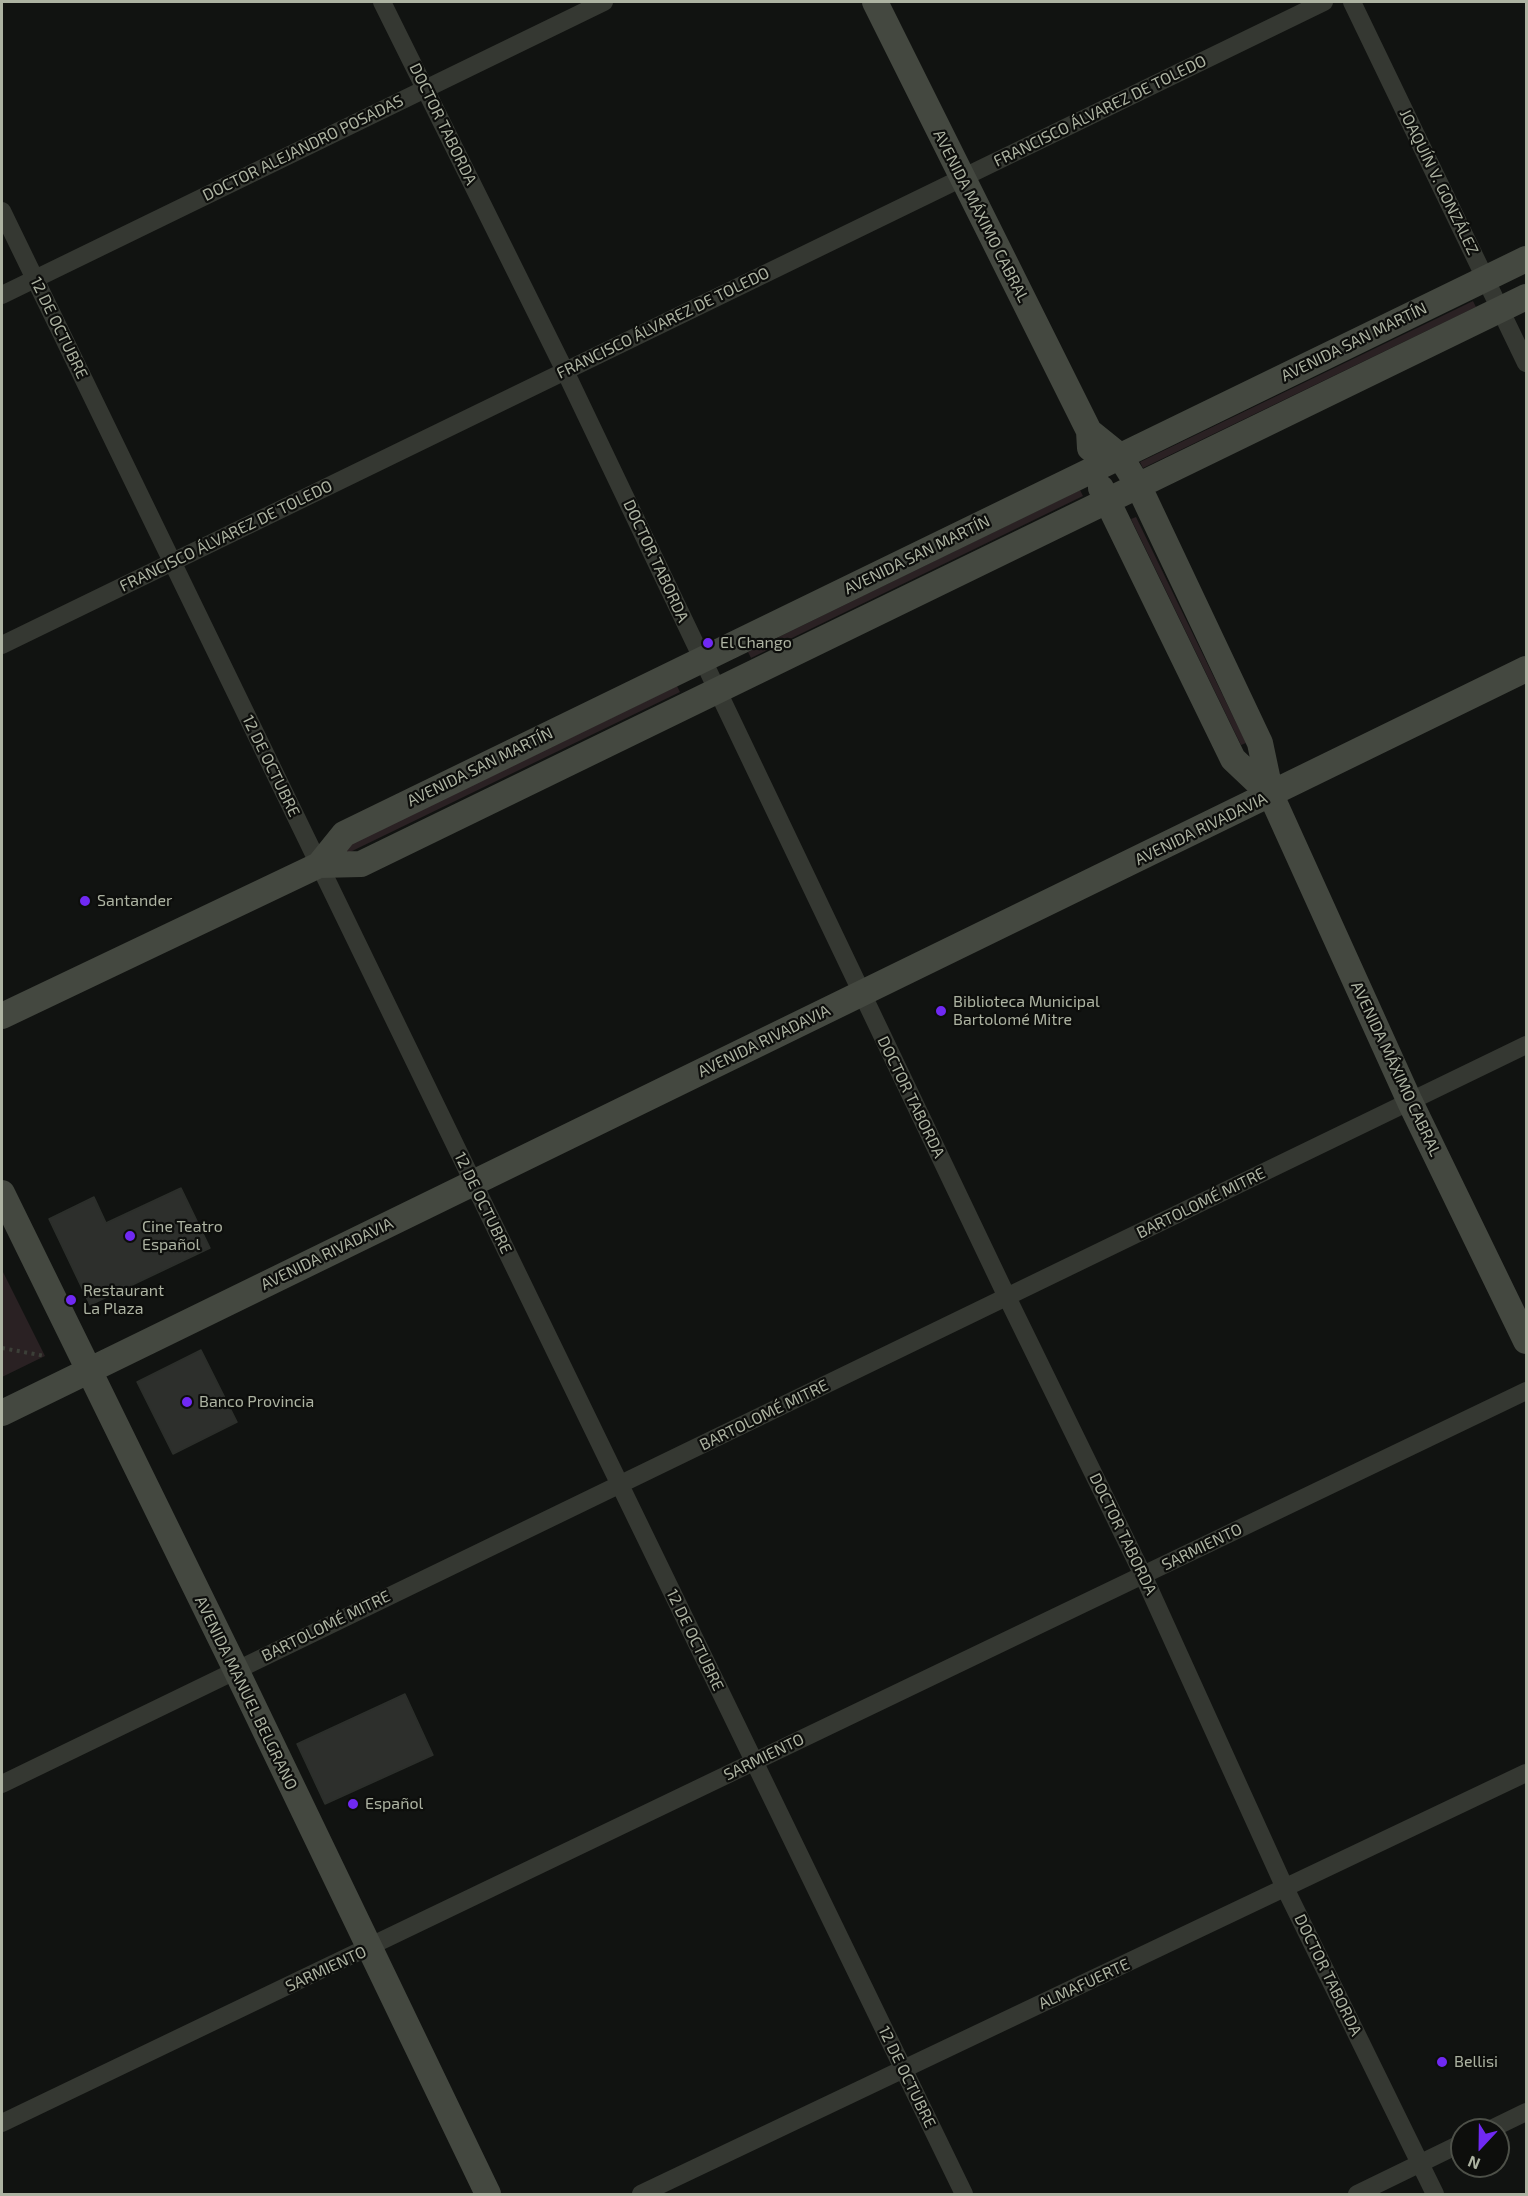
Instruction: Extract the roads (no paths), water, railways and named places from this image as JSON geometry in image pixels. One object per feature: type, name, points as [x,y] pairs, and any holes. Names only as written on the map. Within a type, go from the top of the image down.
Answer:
[{"type":"main road","name":"AVENIDA MÁXIMO CABRAL","points":[[874,2],[1089,431],[1091,470],[1233,759],[1271,795]]},
{"type":"main road","name":"AVENIDA SAN MARTÍN","points":[[319,865],[344,834],[1527,259]]},
{"type":"main road","name":"AVENIDA SAN MARTÍN","points":[[2,1016],[319,865],[361,864],[1527,297]]},
{"type":"main road","name":"AVENIDA MÁXIMO CABRAL","points":[[1089,431],[1120,456],[1139,487],[1260,743],[1271,795],[1410,1102],[1527,1341]]},
{"type":"main road","name":"AVENIDA RIVADAVIA","points":[[2,1413],[1527,669]]},
{"type":"main road","name":"AVENIDA MANUEL BELGRANO","points":[[2,1192],[236,1670],[368,1949],[488,2194]]},
{"type":"street","name":"DOCTOR TABORDA","points":[[382,2],[566,371],[1007,1297],[1143,1575],[1286,1888],[1436,2194]]},
{"type":"street","name":"DOCTOR ALEJANDRO POSADAS","points":[[2,295],[604,2]]},
{"type":"street","name":"FRANCISCO ÁLVAREZ DE TOLEDO","points":[[2,645],[1324,2]]},
{"type":"street","name":"JOAQUÍN V. GONZÁLEZ","points":[[1352,2],[1527,363]]},
{"type":"street","name":"12 DE OCTUBRE","points":[[2,211],[964,2194]]},
{"type":"street","name":"BARTOLOMÉ MITRE","points":[[2,1784],[1527,1045]]},
{"type":"street","name":"SARMIENTO","points":[[2,2123],[1527,1391]]},
{"type":"street","name":"ALMAFUERTE","points":[[641,2194],[1527,1773]]},
{"type":"street","points":[[1510,2120],[1527,2112]]},
{"type":"street","points":[[1357,2194],[1450,2149]]},
{"type":"place","name":"El Chango","points":[[708,643]]},
{"type":"place","name":"Santander","points":[[85,901]]},
{"type":"place","name":"Biblioteca Municipal Bartolomé Mitre","points":[[941,1011]]},
{"type":"place","name":"Cine Teatro Español","points":[[130,1236]]},
{"type":"place","name":"Restaurant La Plaza","points":[[71,1300]]},
{"type":"place","name":"Banco Provincia","points":[[187,1402]]},
{"type":"place","name":"Español","points":[[353,1804]]},
{"type":"place","name":"Bellisi","points":[[1442,2062]]}]
